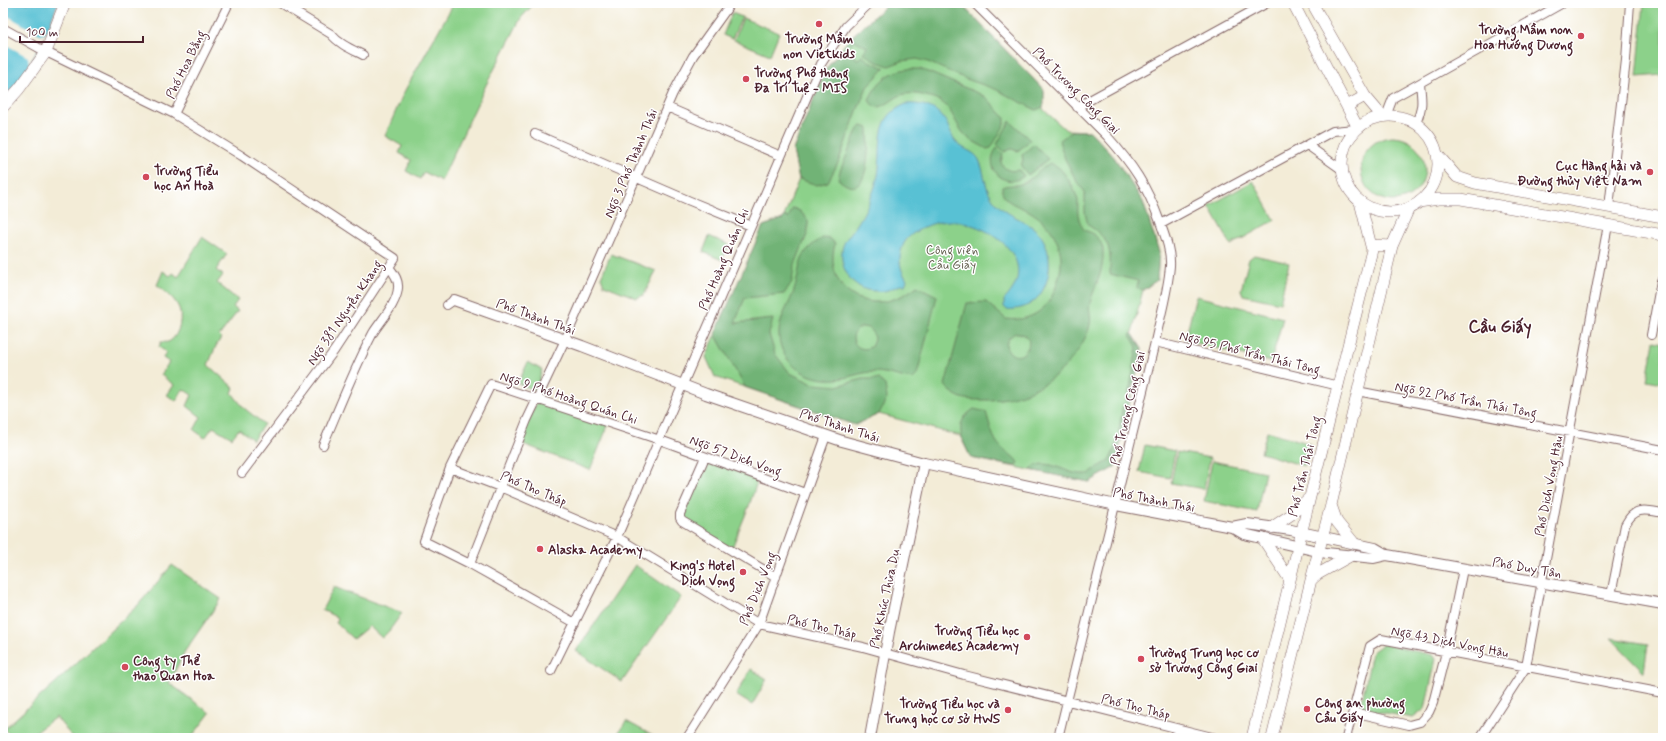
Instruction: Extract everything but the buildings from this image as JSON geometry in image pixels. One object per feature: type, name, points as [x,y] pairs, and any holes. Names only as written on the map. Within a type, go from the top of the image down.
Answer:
[{"type":"main road","points":[[3,107],[19,89],[42,50],[65,3]]},
{"type":"main road","points":[[1293,3],[1347,106],[1356,127]]},
{"type":"main road","points":[[1312,3],[1365,96],[1384,116]]},
{"type":"main road","points":[[1347,106],[1365,96]]},
{"type":"main road","points":[[1438,155],[1438,166],[1435,181],[1427,195],[1409,208],[1400,211],[1380,211],[1360,202],[1347,187],[1341,169],[1341,158],[1344,148],[1356,127],[1374,118],[1384,116],[1403,117],[1416,123],[1430,136],[1438,155],[1450,170],[1464,180],[1663,217]]},
{"type":"main road","points":[[1419,202],[1438,199],[1461,199],[1663,235]]},
{"type":"main road","name":"Phố Trần Thái Tông","points":[[1252,738],[1310,497],[1372,250],[1372,245],[1360,202]]},
{"type":"main road","points":[[1272,738],[1310,580],[1331,506],[1392,246],[1409,208]]},
{"type":"main road","points":[[1634,230],[1637,212]]},
{"type":"main road","points":[[1372,245],[1392,246]]},
{"type":"main road","points":[[1271,528],[1292,514],[1310,497]]},
{"type":"main road","points":[[1331,506],[1337,522],[1354,543]]},
{"type":"main road","points":[[1264,539],[1290,580]]},
{"type":"main road","points":[[1310,580],[1352,555]]},
{"type":"street","name":"Phố Hoa Bằng","points":[[174,114],[229,3]]},
{"type":"street","points":[[280,3],[331,34],[336,40],[348,48],[363,55]]},
{"type":"street","name":"Ngõ 3 Phố Thành Thái","points":[[470,564],[527,420],[565,340],[667,107],[694,56],[731,3]]},
{"type":"street","name":"Phố Hoàng Quán Chi","points":[[551,670],[617,537],[821,64],[846,26],[870,3]]},
{"type":"street","name":"Phố Trương Công Giai","points":[[974,3],[1128,160],[1146,188],[1161,224],[1169,249],[1170,265],[1155,342],[1058,738]]},
{"type":"street","points":[[1077,107],[1267,3]]},
{"type":"street","points":[[1384,116],[1393,98],[1563,3]]},
{"type":"street","points":[[1609,207],[1626,60],[1630,3]]},
{"type":"street","name":"Ngõ 381 Nguyễn Khang","points":[[3,28],[42,50],[174,114],[242,156],[394,258],[334,351],[242,473]]},
{"type":"street","points":[[1416,123],[1422,109],[1420,84]]},
{"type":"street","points":[[667,107],[781,156]]},
{"type":"street","points":[[1161,224],[1333,131],[1356,127]]},
{"type":"street","points":[[535,134],[751,226]]},
{"type":"street","points":[[1306,145],[1341,169]]},
{"type":"street","name":"Phố Dịch Vọng Hậu","points":[[1480,738],[1526,667],[1608,225]]},
{"type":"street","points":[[323,445],[373,333],[393,301],[398,288],[396,274],[389,267]]},
{"type":"street","points":[[1651,335],[1661,281],[1663,281]]},
{"type":"street","name":"Phố Thành Thái","points":[[450,302],[565,340],[826,436],[924,463],[1116,505],[1232,527],[1244,534],[1298,548],[1318,551]]},
{"type":"street","name":"Ngõ 95 Phố Trần Thái Tông","points":[[1155,342],[1339,386]]},
{"type":"street","name":"Ngõ 9 Phố Hoàng Quán Chi","points":[[450,468],[491,384],[660,440]]},
{"type":"street","name":"Ngõ 92 Phố Trần Thái Tông","points":[[1357,391],[1663,450]]},
{"type":"street","name":"Phố Dịch Vọng","points":[[687,738],[759,624],[826,436]]},
{"type":"street","name":"Ngõ 57 Dịch Vọng","points":[[660,440],[805,493]]},
{"type":"street","points":[[705,457],[680,514],[682,522],[776,577]]},
{"type":"street","name":"Phố Khúc Thừa Dụ","points":[[870,738],[924,463]]},
{"type":"street","points":[[450,468],[424,542],[470,564],[575,623]]},
{"type":"street","name":"Phố Thọ Tháp","points":[[450,468],[500,487],[617,537],[759,624],[863,647],[1216,738]]},
{"type":"street","points":[[1611,595],[1625,525],[1630,516],[1636,511],[1644,510],[1663,513]]},
{"type":"street","name":"Phố Thành Thái","points":[[1232,527],[1247,524],[1323,536]]},
{"type":"street","name":"Phố Duy Tân","points":[[1323,536],[1375,548],[1387,555],[1663,604]]},
{"type":"street","name":"Phố Duy Tân","points":[[1318,551],[1374,558],[1387,555]]},
{"type":"street","points":[[1353,712],[1409,724],[1420,722],[1429,712],[1446,652],[1463,569]]},
{"type":"street","name":"Ngõ 43 Dịch Vọng Hậu","points":[[1346,738],[1370,646],[1381,640],[1663,693]]},
{"type":"street","points":[[1174,738],[1177,728]]},
{"type":"green space","points":[[454,3],[532,3],[531,7],[521,18],[486,85],[441,181],[424,172],[420,179],[406,171],[411,160],[399,153],[402,146],[385,136],[404,92]]},
{"type":"green space","name":"Công viên Cầu Giấy","points":[[889,3],[960,3],[1044,90],[1043,109],[1066,130],[1090,131],[1114,157],[1143,202],[1159,252],[1157,280],[1143,290],[1132,333],[1142,349],[1115,467],[1089,482],[971,458],[960,436],[879,414],[855,425],[715,377],[706,357],[763,226],[783,219],[799,179],[793,150],[826,69],[849,39]]},
{"type":"green space","points":[[889,3],[960,3],[1044,90],[1044,105],[1036,110],[995,89],[917,59],[902,61],[889,66],[877,62],[863,53],[867,47],[854,40],[846,51],[858,59],[862,56],[885,68],[867,87],[838,163],[828,182],[817,185],[799,179],[793,150],[826,69],[849,39]]},
{"type":"green space","points":[[1644,3],[1663,3],[1663,75],[1637,77]]},
{"type":"green space","points":[[732,13],[742,17],[732,39],[723,35]]},
{"type":"green space","points":[[743,18],[779,33],[770,55],[734,40]]},
{"type":"green space","points":[[908,69],[920,69],[987,98],[1005,118],[1005,124],[991,148],[987,149],[966,136],[946,106],[935,98],[918,94],[905,94],[881,107],[873,105],[869,100],[879,83],[895,72]]},
{"type":"green space","points":[[1010,121],[1030,140],[1018,151],[1011,149],[1004,152],[997,144]]},
{"type":"green space","points":[[862,126],[868,128],[868,148],[865,171],[862,180],[856,186],[849,186],[838,179],[858,129]]},
{"type":"green space","points":[[1072,131],[1090,131],[1114,157],[1143,202],[1159,252],[1157,280],[1143,290],[1137,288],[1138,281],[1110,274],[1108,245],[1101,235],[1088,225],[1085,213],[1085,192],[1077,182],[1065,159],[1059,141]]},
{"type":"green space","points":[[1393,137],[1405,139],[1416,146],[1423,157],[1425,169],[1423,181],[1416,192],[1405,199],[1393,201],[1381,199],[1370,192],[1363,181],[1361,169],[1363,157],[1370,146],[1381,139]]},
{"type":"green space","points":[[1034,144],[1048,159],[1028,175],[1021,166],[1023,160],[1022,155]]},
{"type":"green space","points":[[997,148],[1003,154],[1001,162],[1004,167],[1013,171],[1019,170],[1024,176],[1017,180],[1010,181],[1003,179],[998,175],[992,162],[993,155]]},
{"type":"green space","points":[[1050,163],[1057,166],[1067,178],[1077,197],[1078,217],[1084,230],[1092,233],[1100,241],[1102,246],[1102,266],[1090,303],[1090,321],[1086,337],[1071,360],[1061,370],[1051,379],[1028,392],[1002,399],[975,400],[959,397],[945,385],[967,303],[986,302],[1006,319],[1022,319],[1041,310],[1051,298],[1055,290],[1061,263],[1055,237],[1044,222],[1029,211],[1007,200],[1002,191],[1002,187],[1019,185],[1025,182]],"holes":[[[1016,333],[1024,335],[1028,339],[1029,344],[1027,349],[1019,356],[1013,355],[1008,350],[1006,342]]]},
{"type":"green space","points":[[1253,181],[1275,220],[1231,245],[1209,206]]},
{"type":"green space","points":[[793,208],[800,211],[808,220],[808,232],[794,267],[792,282],[784,294],[745,298],[735,323],[773,319],[769,334],[775,354],[790,373],[813,384],[837,386],[863,379],[878,379],[885,385],[887,398],[879,414],[855,425],[745,387],[715,334],[763,226],[783,219],[784,216],[788,218]]},
{"type":"green space","points":[[709,236],[729,245],[722,260],[703,252]]},
{"type":"green space","points":[[202,237],[227,254],[216,270],[223,275],[217,283],[238,300],[233,307],[238,311],[219,336],[221,338],[208,365],[234,388],[232,393],[244,408],[264,424],[253,440],[239,429],[232,438],[213,427],[205,438],[194,430],[201,417],[187,406],[192,395],[183,389],[176,401],[167,395],[174,385],[161,375],[169,362],[163,358],[166,352],[159,347],[161,342],[169,342],[176,334],[180,325],[180,310],[174,300],[157,285],[163,271],[170,276],[173,273],[178,277]]},
{"type":"green space","points":[[823,238],[831,239],[835,244],[833,255],[836,275],[847,291],[855,297],[865,301],[888,301],[903,295],[917,286],[937,296],[917,375],[913,379],[874,372],[836,379],[825,379],[804,373],[788,360],[783,352],[780,342],[779,331],[782,317],[795,287],[800,263],[807,250]],"holes":[[[862,327],[869,328],[875,337],[871,347],[865,349],[860,348],[854,342],[854,334]]]},
{"type":"green space","points":[[611,254],[656,271],[644,295],[637,298],[604,285],[601,277]]},
{"type":"green space","points":[[1254,255],[1289,263],[1280,303],[1243,295],[1241,290],[1249,259]]},
{"type":"green space","points":[[1196,296],[1283,318],[1271,362],[1185,340]]},
{"type":"green space","points":[[1132,333],[1142,349],[1115,467],[1089,482],[1030,470],[1040,464],[1046,464],[1074,473],[1089,474],[1108,461],[1116,444],[1122,408],[1127,398],[1133,373],[1137,347],[1130,335]]},
{"type":"green space","points":[[1654,341],[1663,343],[1663,383],[1647,380]]},
{"type":"green space","points":[[528,362],[542,370],[536,391],[518,383]]},
{"type":"green space","points":[[538,399],[609,423],[590,470],[518,442]]},
{"type":"green space","points":[[974,409],[986,412],[996,441],[1016,460],[1018,463],[1015,466],[971,458],[962,438],[961,426],[967,414]]},
{"type":"green space","points":[[1267,431],[1311,444],[1304,466],[1261,453]]},
{"type":"green space","points":[[1145,445],[1175,451],[1170,478],[1139,472]]},
{"type":"green space","points":[[1177,452],[1210,458],[1204,489],[1171,483]]},
{"type":"green space","points":[[705,457],[759,476],[749,506],[731,550],[682,522],[680,514]]},
{"type":"green space","points":[[1212,461],[1265,472],[1257,512],[1204,501]]},
{"type":"green space","name":"Công ty Thể thao Quan Hoa","points":[[172,565],[221,599],[185,651],[169,683],[210,713],[191,738],[73,738],[56,717],[27,738],[13,738],[4,729],[138,605]]},
{"type":"green space","points":[[635,565],[681,597],[622,682],[576,651]]},
{"type":"green space","points":[[334,587],[402,613],[382,638],[369,626],[353,639],[336,623],[338,618],[322,610]]},
{"type":"green space","points":[[1611,638],[1648,644],[1644,672]]},
{"type":"green space","points":[[1383,644],[1433,655],[1436,659],[1425,709],[1413,718],[1364,709],[1361,705],[1372,652]]},
{"type":"green space","points":[[751,669],[767,679],[752,705],[736,695]]},
{"type":"green space","points":[[626,721],[657,738],[615,738]]},
{"type":"water","points":[[6,3],[58,3],[42,41],[28,67],[3,99],[3,9]]},
{"type":"water","points":[[906,104],[924,105],[934,109],[946,122],[955,141],[978,158],[987,187],[995,202],[1007,212],[1034,228],[1040,234],[1044,241],[1049,259],[1048,278],[1039,296],[1024,307],[1017,309],[1006,309],[1004,307],[1004,300],[1015,286],[1018,272],[1015,259],[1007,247],[996,237],[982,229],[952,221],[945,221],[926,226],[913,233],[905,241],[901,252],[900,261],[901,269],[907,280],[905,285],[883,291],[867,290],[855,283],[846,273],[842,260],[843,246],[863,214],[874,188],[878,175],[880,144],[884,125],[888,117]]},
{"type":"pier","points":[[3,11],[6,15],[41,35],[46,33],[29,64],[28,57],[3,43]]},
{"type":"place","name":"Trường Mầm non Vietkids","points":[[819,24]]},
{"type":"place","name":"Trường Mầm non Hoa Hướng Dương","points":[[1581,36]]},
{"type":"place","name":"Trường Phổ thông Đa Trí Tuệ - MIS","points":[[746,79]]},
{"type":"place","name":"Cục Hàng hải và Đường thủy Việt Nam","points":[[1650,172]]},
{"type":"place","name":"Trường Tiểu học An Hoà","points":[[146,177]]},
{"type":"place","name":"Alaska Academy","points":[[540,549]]},
{"type":"place","name":"King's Hotel Dịch Vọng","points":[[743,572]]},
{"type":"place","name":"Trường Tiểu học Archimedes Academy","points":[[1027,637]]},
{"type":"place","name":"Trường Trung học cơ sở Trương Công Giai","points":[[1141,659]]},
{"type":"place","name":"Công ty Thể thao Quan Hoa","points":[[125,667]]},
{"type":"place","name":"Công an phường Cầu Giấy","points":[[1307,709]]},
{"type":"place","name":"Trường Tiểu học và Trung học cơ sở HWS","points":[[1008,710]]},
{"type":"district","name":"Cầu Giấy","points":[[1500,326]]}]
